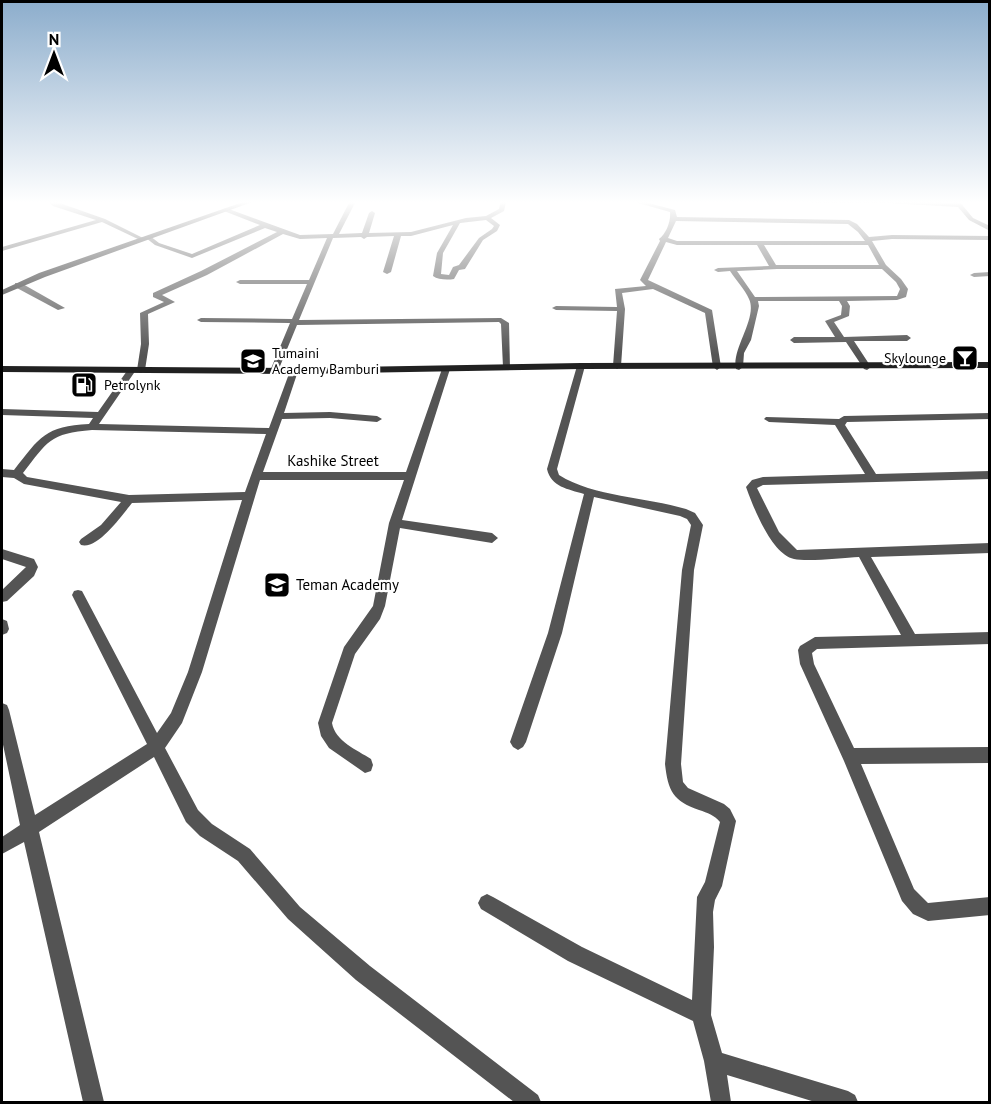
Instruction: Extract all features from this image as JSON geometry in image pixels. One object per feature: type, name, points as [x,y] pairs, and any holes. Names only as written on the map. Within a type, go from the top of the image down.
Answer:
[{"type":"main road","points":[[2,292],[106,253]]},
{"type":"main road","points":[[2,369],[294,371],[581,366],[990,365]]},
{"type":"street","points":[[182,253],[192,256],[200,253]]},
{"type":"street","points":[[92,427],[136,370],[144,351],[144,313],[171,302],[156,295],[243,253]]},
{"type":"street","points":[[274,371],[326,253]]},
{"type":"street","points":[[387,272],[393,253]]},
{"type":"street","points":[[440,253],[437,276],[451,277],[456,269],[462,267],[472,253]]},
{"type":"street","points":[[656,253],[644,280],[654,287],[709,312],[717,367]]},
{"type":"street","points":[[765,253],[774,267]]},
{"type":"street","points":[[753,299],[902,297],[904,289],[901,281],[886,267],[877,253]]},
{"type":"street","points":[[718,270],[774,267],[886,267]]},
{"type":"street","points":[[732,269],[753,299],[755,306],[747,340],[740,353],[739,367]]},
{"type":"street","points":[[974,275],[990,274]]},
{"type":"street","points":[[240,282],[313,282]]},
{"type":"street","points":[[18,285],[61,308]]},
{"type":"street","points":[[617,366],[621,309],[619,290],[654,287]]},
{"type":"street","points":[[842,298],[846,306],[845,316],[829,321],[867,367]]},
{"type":"street","points":[[556,308],[621,309]]},
{"type":"street","points":[[201,320],[295,322],[501,320],[505,322],[506,328],[507,367]]},
{"type":"street","points":[[794,340],[907,338]]},
{"type":"street","points":[[581,366],[552,473],[554,477],[563,484],[682,512],[691,516],[697,525],[688,570],[673,764],[677,788],[686,796],[721,811],[728,821],[713,886],[704,905],[705,947],[701,1015],[714,1061],[721,1102]]},
{"type":"street","points":[[365,765],[334,743],[327,735],[325,723],[349,651],[379,606],[395,523],[446,369]]},
{"type":"street","points":[[2,846],[156,747],[177,718],[195,672],[249,496],[294,371]]},
{"type":"street","points":[[2,412],[100,415]]},
{"type":"street","points":[[278,416],[330,415],[377,419]]},
{"type":"street","points":[[769,419],[841,422],[852,418],[990,416]]},
{"type":"street","points":[[841,422],[840,425],[872,477]]},
{"type":"street","points":[[17,474],[50,434],[69,428],[273,430]]},
{"type":"street","points":[[2,473],[17,474],[24,480],[129,499],[249,496]]},
{"type":"street","points":[[990,475],[762,481],[751,487],[779,542],[789,552],[798,555],[990,548]]},
{"type":"street","name":"Kashike Street","points":[[256,476],[410,476]]},
{"type":"street","points":[[518,742],[555,633],[590,491]]},
{"type":"street","points":[[85,542],[105,528],[129,499]]},
{"type":"street","points":[[395,523],[492,538]]},
{"type":"street","points":[[863,553],[912,640]]},
{"type":"street","points":[[2,554],[30,562],[32,567],[2,597]]},
{"type":"street","points":[[78,595],[192,816],[206,830],[244,855],[294,913],[363,973],[531,1102]]},
{"type":"street","points":[[990,638],[815,643],[805,650],[807,664],[850,756],[912,902],[919,909],[928,912],[990,906]]},
{"type":"street","points":[[2,710],[93,1102]]},
{"type":"street","points":[[850,756],[990,755]]},
{"type":"street","points":[[487,903],[575,954],[701,1015]]},
{"type":"street","points":[[714,1061],[848,1102]]},
{"type":"place","name":"Skylounge","points":[[965,358]]},
{"type":"place","name":"Tumaini Academy Bamburi","points":[[253,361]]},
{"type":"place","name":"Petrolynk","points":[[84,385]]},
{"type":"place","name":"Teman Academy","points":[[277,585]]}]
